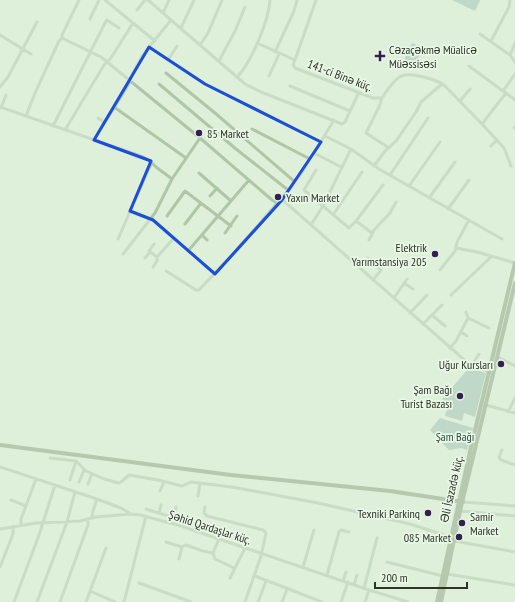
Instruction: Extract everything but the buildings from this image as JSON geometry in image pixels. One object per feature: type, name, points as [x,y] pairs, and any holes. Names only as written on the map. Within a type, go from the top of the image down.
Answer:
[{"type":"main road","name":"Əli İsazadə küç.","points":[[461,502],[492,372],[515,263]]},
{"type":"main road","name":"Əli İsazadə küç.","points":[[441,602],[451,536],[486,405],[492,372],[498,357],[515,283]]},
{"type":"main road","points":[[0,445],[231,474],[390,491],[461,502]]},
{"type":"main road","name":"Əli İsazadə küç.","points":[[437,602],[454,541],[458,511]]},
{"type":"street","points":[[26,116],[79,0]]},
{"type":"street","points":[[90,19],[99,0]]},
{"type":"street","points":[[105,0],[155,41]]},
{"type":"street","points":[[137,10],[146,0],[181,28],[237,77],[261,92],[334,120],[344,123],[359,92]]},
{"type":"street","points":[[163,13],[169,0]]},
{"type":"street","points":[[181,28],[194,0]]},
{"type":"street","points":[[200,45],[208,33],[222,0]]},
{"type":"street","points":[[237,77],[246,66],[257,43],[269,14],[270,0]]},
{"type":"street","points":[[275,52],[294,11],[297,0]]},
{"type":"street","points":[[295,60],[316,0]]},
{"type":"street","points":[[491,41],[506,14],[510,0]]},
{"type":"street","points":[[219,61],[235,31],[245,7]]},
{"type":"street","points":[[53,126],[106,20],[119,28]]},
{"type":"street","points":[[94,140],[128,85],[139,62],[171,20]]},
{"type":"street","points":[[0,86],[8,77],[37,22]]},
{"type":"street","points":[[65,130],[104,65],[108,62],[133,23]]},
{"type":"street","points":[[480,34],[510,55],[515,62]]},
{"type":"street","points":[[0,35],[31,54]]},
{"type":"street","points":[[62,38],[90,51],[108,62],[276,203]]},
{"type":"street","name":"141-ci Binə küç.","points":[[257,43],[295,60],[293,65],[295,68],[373,98],[382,98],[398,78],[402,76],[421,76],[442,84],[504,148],[511,166]]},
{"type":"street","points":[[510,55],[515,43]]},
{"type":"street","points":[[168,60],[177,46]]},
{"type":"street","points":[[149,47],[205,84],[321,142]]},
{"type":"street","points":[[269,76],[279,54]]},
{"type":"street","points":[[469,66],[515,100]]},
{"type":"street","points":[[166,73],[295,182]]},
{"type":"street","points":[[482,124],[515,74]]},
{"type":"street","points":[[159,84],[241,154],[288,190]]},
{"type":"street","points":[[374,166],[400,135],[421,102],[442,84]]},
{"type":"street","points":[[290,86],[350,111]]},
{"type":"street","points":[[460,101],[470,89]]},
{"type":"street","points":[[6,95],[1,107],[148,159],[172,179]]},
{"type":"street","points":[[382,98],[379,108],[366,133],[389,148]]},
{"type":"street","points":[[114,107],[186,158]]},
{"type":"street","points":[[98,118],[104,122]]},
{"type":"street","points":[[390,176],[428,118]]},
{"type":"street","points":[[166,271],[198,291],[215,274],[276,203],[282,200],[314,153],[334,120]]},
{"type":"street","points":[[252,129],[310,159]]},
{"type":"street","points":[[325,136],[351,149],[390,176],[502,239]]},
{"type":"street","points":[[123,254],[151,219],[160,205],[172,179],[200,138]]},
{"type":"street","points":[[491,146],[497,140]]},
{"type":"street","points":[[409,186],[440,142]]},
{"type":"street","points":[[311,225],[323,206],[351,149]]},
{"type":"street","points":[[314,153],[341,167]]},
{"type":"street","points":[[429,198],[455,162]]},
{"type":"street","points":[[118,239],[148,168],[152,163]]},
{"type":"street","points":[[316,170],[304,190],[349,228],[356,221],[382,184]]},
{"type":"street","points":[[333,215],[362,172]]},
{"type":"street","points":[[199,173],[231,201]]},
{"type":"street","points":[[188,251],[249,180]]},
{"type":"street","points":[[448,209],[469,180]]},
{"type":"street","points":[[210,196],[217,188]]},
{"type":"street","points":[[168,216],[183,192],[186,192],[231,226]]},
{"type":"street","points":[[282,200],[471,366],[492,372]]},
{"type":"street","points":[[369,240],[376,227],[390,213],[396,202]]},
{"type":"street","points":[[185,224],[201,203]]},
{"type":"street","points":[[130,211],[151,219],[215,274]]},
{"type":"street","points":[[225,233],[237,216]]},
{"type":"street","points":[[440,270],[453,254],[458,238],[469,220]]},
{"type":"street","points":[[356,221],[372,233]]},
{"type":"street","points":[[202,235],[208,240]]},
{"type":"street","points":[[153,267],[157,261],[157,258],[174,238]]},
{"type":"street","points":[[145,258],[154,244]]},
{"type":"street","points":[[456,248],[515,263]]},
{"type":"street","points":[[150,252],[157,258]]},
{"type":"street","points":[[451,295],[492,256]]},
{"type":"street","points":[[368,258],[381,270],[373,280]]},
{"type":"street","points":[[394,298],[407,279]]},
{"type":"street","points":[[404,283],[413,289]]},
{"type":"street","points":[[410,313],[427,295]]},
{"type":"street","points":[[423,324],[442,305]]},
{"type":"street","points":[[466,312],[468,318],[489,328]]},
{"type":"street","points":[[432,315],[445,326]]},
{"type":"street","points":[[450,348],[468,318]]},
{"type":"street","points":[[460,332],[467,336]]},
{"type":"street","points":[[471,366],[478,354]]},
{"type":"street","points":[[498,357],[515,366]]},
{"type":"street","points":[[508,412],[515,398]]},
{"type":"street","points":[[486,405],[515,413]]},
{"type":"street","points":[[502,450],[499,457],[501,460],[515,465]]},
{"type":"street","points":[[50,458],[76,461],[84,470],[92,474],[119,482],[129,475],[182,486],[190,482],[200,483],[318,503],[410,524],[451,536]]},
{"type":"street","points":[[70,480],[76,461]]},
{"type":"street","points":[[0,467],[97,499],[121,508],[131,514]]},
{"type":"street","points":[[79,482],[84,470]]},
{"type":"street","points":[[88,484],[92,474]]},
{"type":"street","points":[[21,524],[21,519],[36,479]]},
{"type":"street","points":[[160,491],[164,482]]},
{"type":"street","points":[[198,496],[200,483]]},
{"type":"street","points":[[14,602],[55,485]]},
{"type":"street","points":[[37,602],[67,522],[75,492]]},
{"type":"street","points":[[60,602],[97,499]]},
{"type":"street","points":[[11,500],[26,506]]},
{"type":"street","points":[[461,502],[515,506]]},
{"type":"street","points":[[159,513],[161,505]]},
{"type":"street","points":[[174,517],[176,507]]},
{"type":"street","points":[[205,507],[204,513],[207,516],[265,531],[266,533],[262,553],[245,602]]},
{"type":"street","points":[[146,508],[197,525],[199,532]]},
{"type":"street","points":[[458,511],[515,516]]},
{"type":"street","name":"Şəhid Qardaşlar küç.","points":[[0,529],[21,524],[67,522],[131,514],[146,516],[199,532],[348,582],[398,601],[408,602]]},
{"type":"street","points":[[124,602],[146,516]]},
{"type":"street","points":[[0,567],[13,534],[14,526]]},
{"type":"street","points":[[303,567],[314,530]]},
{"type":"street","points":[[327,575],[339,532],[341,530],[349,532]]},
{"type":"street","points":[[427,541],[429,530]]},
{"type":"street","points":[[364,588],[377,538]]},
{"type":"street","points":[[219,539],[213,553],[214,557],[234,568]]},
{"type":"street","points":[[454,541],[515,552]]},
{"type":"street","points":[[166,542],[182,547],[186,544],[203,551],[213,553]]},
{"type":"street","points":[[179,559],[182,547]]},
{"type":"street","points":[[86,602],[106,548]]},
{"type":"street","points":[[230,578],[245,548]]},
{"type":"street","points":[[387,562],[445,575],[515,585]]},
{"type":"street","points":[[343,581],[346,572]]},
{"type":"street","points":[[354,585],[357,575]]},
{"type":"street","points":[[255,576],[322,602]]},
{"type":"street","points":[[258,602],[266,581]]},
{"type":"street","points":[[341,602],[348,582]]},
{"type":"street","points":[[139,583],[191,602]]},
{"type":"street","points":[[282,602],[287,589]]},
{"type":"street","points":[[366,602],[370,590]]},
{"type":"street","points":[[90,591],[115,602]]},
{"type":"highlighted area","points":[[149,47],[205,84],[321,142],[282,200],[215,274],[153,220],[130,211],[151,161],[94,140]]},
{"type":"green space","points":[[452,0],[480,0],[475,11]]},
{"type":"green space","points":[[412,43],[423,48],[413,69],[402,64]]},
{"type":"green space","points":[[469,368],[486,373],[475,417],[464,413],[462,421],[445,416],[451,405],[442,399]]},
{"type":"green space","name":"Şam Bağı","points":[[440,418],[473,428],[467,450],[461,448],[449,450],[430,430]]},
{"type":"place","name":"Cəzaçəkmə Müalicə Müəssisəsi","points":[[380,56]]},
{"type":"place","name":"85 Market","points":[[199,133]]},
{"type":"place","name":"Yaxın Market","points":[[278,197]]},
{"type":"place","name":"Elektrik Yarımstansiya 205","points":[[435,254]]},
{"type":"place","name":"Uğur Kursları","points":[[501,364]]},
{"type":"place","name":"Şam Bağı Turist Bazası","points":[[460,396]]},
{"type":"place","name":"Texniki Parkinq","points":[[428,513]]},
{"type":"place","name":"Samir Market","points":[[462,523]]},
{"type":"place","name":"085 Market","points":[[459,537]]}]
